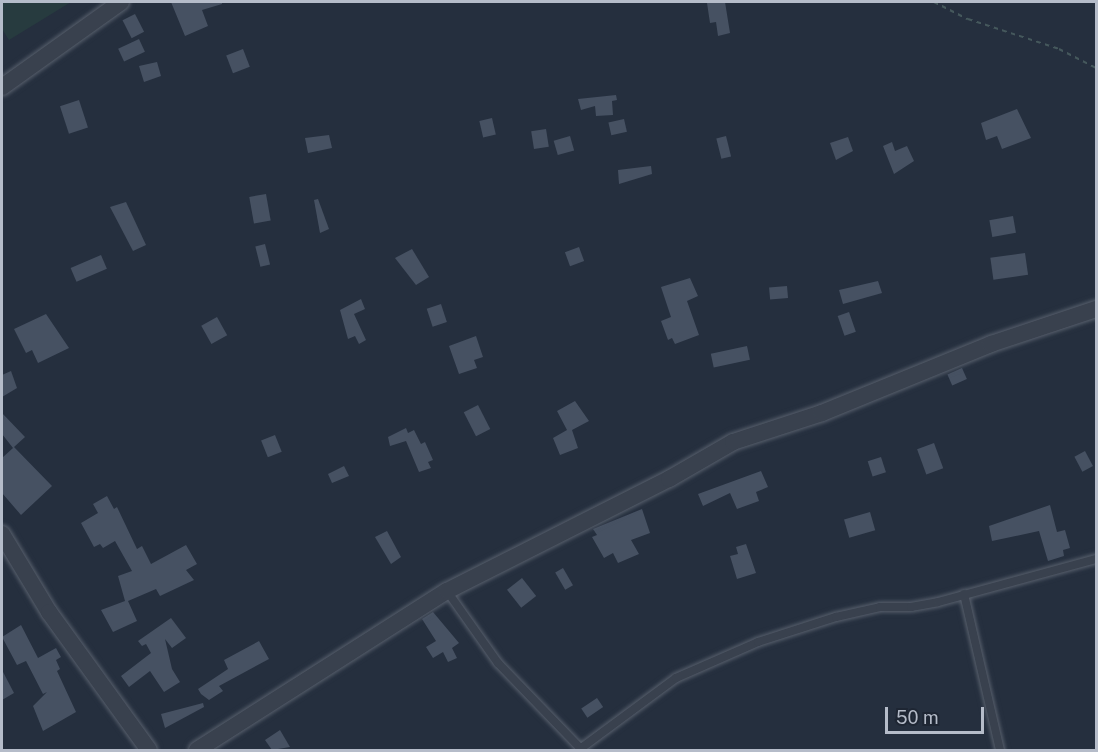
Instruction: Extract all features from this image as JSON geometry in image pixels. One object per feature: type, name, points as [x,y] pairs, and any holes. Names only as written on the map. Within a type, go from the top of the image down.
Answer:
[{"type":"street","points":[[2,67],[5,85],[121,2]]},
{"type":"street","points":[[197,750],[447,591],[669,480],[734,442],[1096,309]]},
{"type":"street","points":[[2,534],[49,612],[149,750]]},
{"type":"lane","points":[[447,591],[498,663],[581,750],[676,678],[758,642],[836,617],[880,607],[911,608],[1096,559]]},
{"type":"lane","points":[[964,594],[999,750]]},
{"type":"path","points":[[934,2],[968,19],[1059,49],[1096,68]]},
{"type":"green space","points":[[2,2],[71,2],[9,40],[2,29]]},
{"type":"building","points":[[171,2],[222,2],[222,4],[202,10],[208,26],[185,36]]},
{"type":"building","points":[[725,2],[730,33],[718,36],[716,22],[710,23],[707,3]]},
{"type":"building","points":[[135,14],[144,32],[132,38],[123,20]]},
{"type":"building","points":[[139,39],[145,52],[124,61],[118,49]]},
{"type":"building","points":[[243,49],[250,67],[233,73],[226,55]]},
{"type":"building","points":[[157,62],[161,76],[144,82],[139,66]]},
{"type":"building","points":[[616,95],[617,100],[612,101],[613,115],[596,116],[595,106],[581,110],[578,99]]},
{"type":"building","points":[[79,100],[88,128],[69,134],[60,106]]},
{"type":"building","points":[[1017,109],[1031,138],[1002,149],[997,136],[986,140],[981,123]]},
{"type":"building","points":[[492,118],[496,135],[483,137],[479,121]]},
{"type":"building","points":[[624,119],[627,132],[611,135],[608,123]]},
{"type":"building","points":[[546,129],[549,147],[534,149],[531,131]]},
{"type":"building","points":[[329,135],[332,148],[308,153],[305,138]]},
{"type":"building","points":[[570,136],[574,150],[558,155],[554,141]]},
{"type":"building","points":[[726,136],[731,156],[721,159],[716,138]]},
{"type":"building","points":[[848,137],[853,151],[836,160],[830,143]]},
{"type":"building","points":[[892,142],[895,151],[907,146],[914,161],[894,174],[883,146]]},
{"type":"building","points":[[651,166],[652,174],[619,184],[618,170]]},
{"type":"building","points":[[266,194],[271,221],[254,224],[249,197]]},
{"type":"building","points":[[318,199],[329,229],[320,233],[314,200]]},
{"type":"building","points":[[126,202],[146,245],[133,251],[110,207]]},
{"type":"building","points":[[1013,216],[1016,233],[992,237],[989,220]]},
{"type":"building","points":[[265,244],[270,264],[260,267],[255,246]]},
{"type":"building","points":[[579,247],[584,261],[570,266],[565,252]]},
{"type":"building","points":[[412,249],[429,277],[416,285],[395,258]]},
{"type":"building","points":[[1025,253],[1028,275],[993,280],[990,258]]},
{"type":"building","points":[[101,255],[107,269],[76,282],[71,268]]},
{"type":"building","points":[[690,278],[698,296],[687,301],[699,335],[675,344],[672,338],[668,340],[661,321],[671,317],[661,287]]},
{"type":"building","points":[[878,281],[882,293],[843,304],[839,290]]},
{"type":"building","points":[[787,286],[788,298],[770,300],[769,288]]},
{"type":"building","points":[[361,299],[365,309],[354,314],[366,340],[359,344],[355,336],[348,339],[340,310]]},
{"type":"building","points":[[441,304],[447,322],[433,327],[427,309]]},
{"type":"building","points":[[849,312],[856,332],[844,336],[838,316]]},
{"type":"building","points":[[46,314],[69,348],[38,363],[32,350],[26,353],[14,329]]},
{"type":"building","points":[[217,317],[227,335],[211,344],[201,326]]},
{"type":"building","points":[[476,336],[483,357],[474,360],[477,368],[459,374],[449,346]]},
{"type":"building","points":[[747,346],[750,360],[714,367],[711,354]]},
{"type":"building","points":[[962,368],[967,379],[952,385],[947,375]]},
{"type":"building","points":[[11,371],[17,388],[2,397],[2,375]]},
{"type":"building","points":[[575,401],[589,421],[572,430],[578,448],[560,455],[553,438],[567,430],[557,411]]},
{"type":"building","points":[[478,405],[490,429],[476,436],[464,412]]},
{"type":"building","points":[[2,413],[25,437],[14,447],[52,486],[21,515],[2,493],[2,458],[13,448],[2,434]]},
{"type":"building","points":[[406,428],[408,433],[414,430],[421,444],[425,442],[433,460],[428,462],[431,468],[419,472],[406,441],[390,446],[388,437]]},
{"type":"building","points":[[275,435],[282,452],[268,457],[261,441]]},
{"type":"building","points":[[934,443],[943,468],[926,475],[917,449]]},
{"type":"building","points":[[1085,451],[1093,466],[1082,472],[1074,457]]},
{"type":"building","points":[[881,457],[886,472],[873,477],[868,461]]},
{"type":"building","points":[[344,466],[349,476],[332,483],[328,474]]},
{"type":"building","points":[[761,471],[768,487],[756,492],[759,501],[737,509],[730,493],[703,506],[698,494]]},
{"type":"building","points":[[107,496],[114,509],[117,507],[137,549],[142,546],[151,564],[186,545],[197,564],[186,570],[194,580],[160,596],[156,589],[128,601],[137,621],[113,632],[101,610],[125,601],[118,576],[132,571],[115,541],[103,548],[100,544],[94,547],[81,523],[98,513],[93,504]]},
{"type":"building","points":[[1050,505],[1057,532],[1065,530],[1070,548],[1063,550],[1064,556],[1048,561],[1039,531],[992,541],[989,526]]},
{"type":"building","points":[[642,509],[650,533],[631,540],[639,554],[618,563],[613,553],[604,558],[592,537],[597,535],[593,529]]},
{"type":"building","points":[[870,512],[875,530],[849,538],[844,519]]},
{"type":"building","points":[[387,531],[401,557],[391,564],[375,537]]},
{"type":"building","points":[[746,544],[756,573],[737,579],[730,556],[738,554],[736,547]]},
{"type":"building","points":[[563,568],[573,585],[565,590],[555,572]]},
{"type":"building","points":[[522,578],[536,596],[521,608],[507,590]]},
{"type":"building","points":[[433,612],[459,643],[452,648],[457,658],[448,662],[443,652],[433,658],[426,647],[436,641],[422,619]]},
{"type":"building","points":[[171,618],[186,638],[172,648],[165,639],[172,669],[180,682],[164,692],[150,671],[129,687],[121,676],[151,653],[146,644],[142,646],[138,641]]},
{"type":"building","points":[[21,625],[38,658],[56,648],[61,657],[56,660],[60,669],[57,671],[76,712],[43,731],[33,706],[47,692],[43,694],[26,661],[17,665],[2,637]]},
{"type":"building","points":[[259,641],[269,659],[219,686],[223,691],[209,700],[201,694],[198,689],[228,669],[224,660]]},
{"type":"building","points":[[2,670],[14,693],[2,700]]},
{"type":"building","points":[[597,698],[603,707],[587,718],[581,709]]},
{"type":"building","points":[[203,703],[204,707],[165,728],[161,714]]},
{"type":"building","points":[[280,730],[290,747],[272,750],[265,740]]}]
